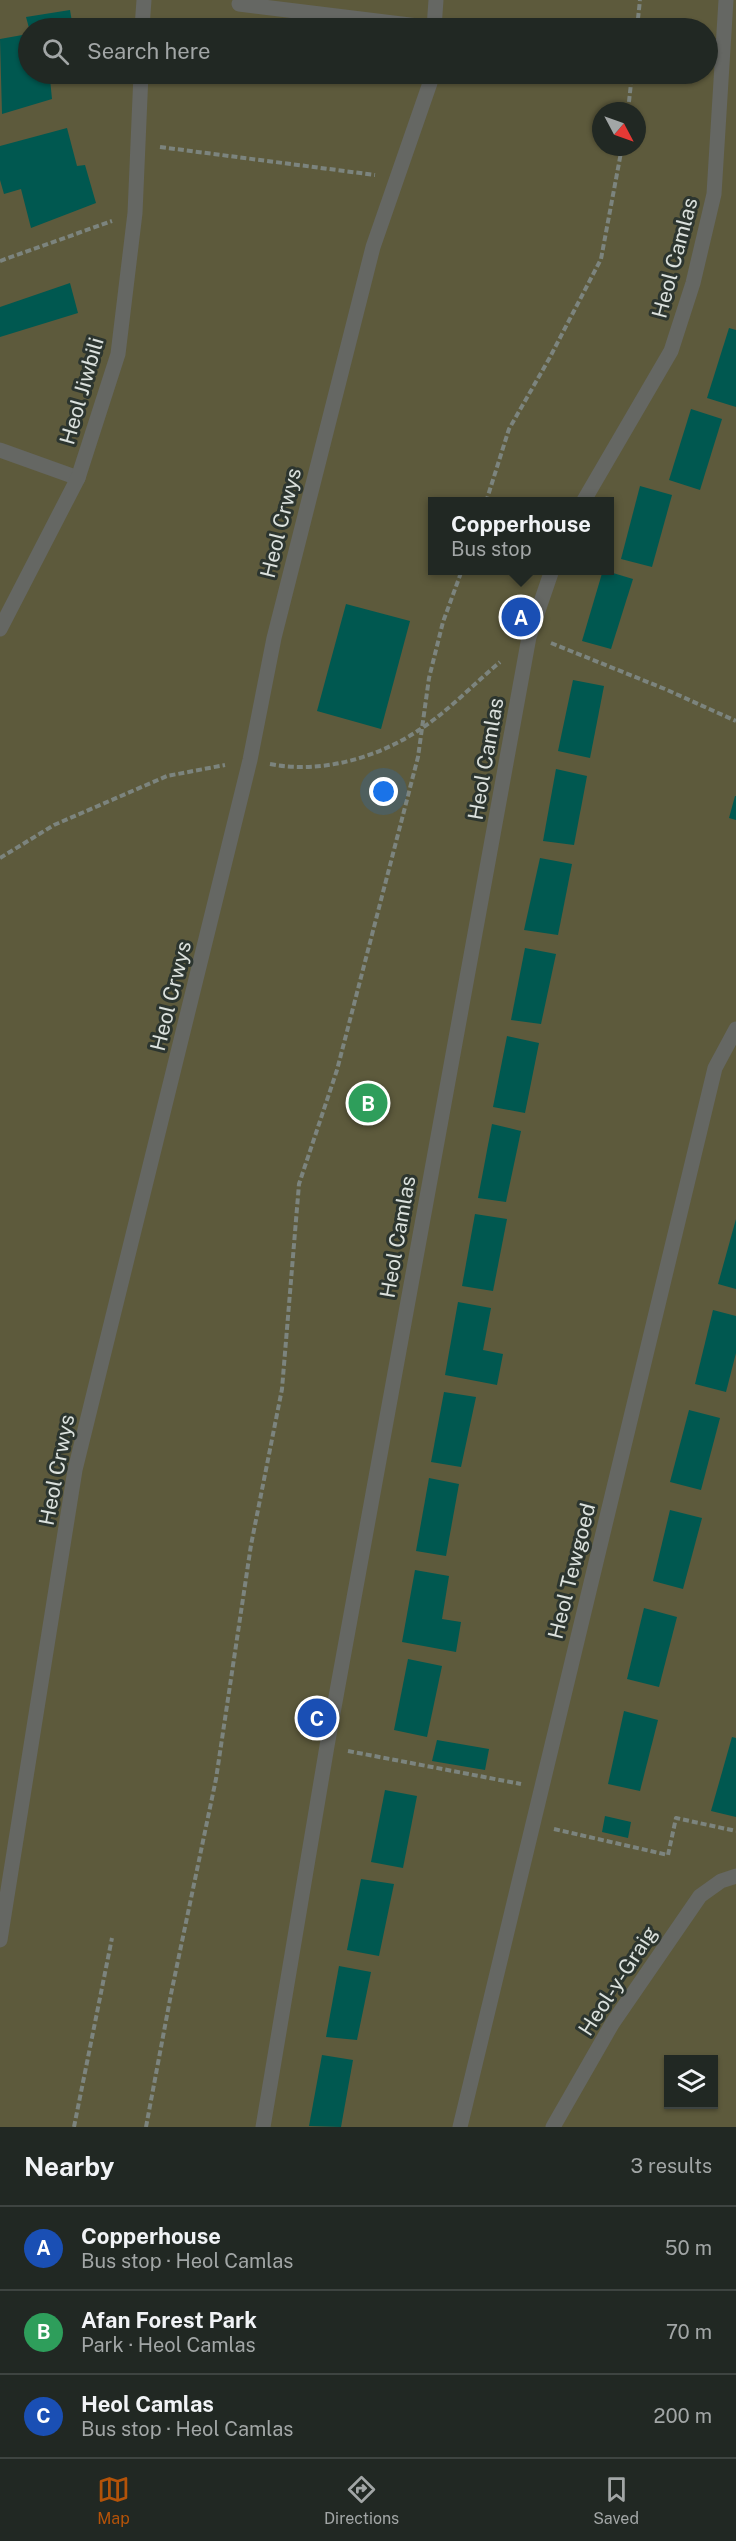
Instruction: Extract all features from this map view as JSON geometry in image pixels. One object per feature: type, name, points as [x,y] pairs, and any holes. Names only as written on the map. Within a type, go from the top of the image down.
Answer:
[{"type":"street","points":[[143,18],[144,0]]},
{"type":"street","points":[[435,18],[436,0]]},
{"type":"street","name":"Heol Camlas","points":[[585,497],[670,351],[693,283],[714,194],[726,0]]},
{"type":"street","points":[[239,4],[353,18]]},
{"type":"street","name":"Heol Jiwbili","points":[[0,629],[78,478],[118,354],[135,213],[141,84]]},
{"type":"street","name":"Heol Crwys","points":[[0,1940],[75,1470],[250,760],[274,638],[373,247],[430,84]]},
{"type":"street","points":[[0,450],[78,478]]},
{"type":"street","name":"Heol Camlas","points":[[263,2127],[327,1746],[529,637],[550,575]]},
{"type":"street","name":"Heol Tewgoed","points":[[460,2127],[715,1068],[736,1029]]},
{"type":"street","name":"Heol-y-Graig","points":[[553,2127],[612,2024],[700,1896],[721,1881],[736,1876]]},
{"type":"path","points":[[638,18],[639,0]]},
{"type":"path","points":[[629,102],[631,84]]},
{"type":"path","points":[[138,144],[397,178]]},
{"type":"path","points":[[487,497],[509,429],[549,359],[600,259],[620,156]]},
{"type":"path","points":[[0,261],[135,213]]},
{"type":"path","points":[[146,2127],[216,1779],[251,1545],[282,1389],[299,1184],[337,1070],[418,757],[429,678],[443,622],[460,575]]},
{"type":"path","points":[[529,637],[563,646],[736,721]]},
{"type":"path","points":[[327,1746],[541,1788]]},
{"type":"path","points":[[533,1825],[668,1855],[676,1818],[736,1831]]},
{"type":"path","points":[[74,2127],[112,1938]]},
{"type":"shaded area","points":[[0,0],[736,0],[736,2127],[0,2127]]},
{"type":"building","points":[[70,10],[71,18],[26,18]]},
{"type":"building","points":[[18,36],[18,84],[50,84],[52,99],[2,114],[0,39]]},
{"type":"building","points":[[67,128],[77,166],[85,165],[96,203],[31,228],[21,189],[4,194],[0,180],[0,146]]},
{"type":"building","points":[[70,283],[78,313],[0,337],[0,307]]},
{"type":"building","points":[[729,328],[736,330],[736,407],[707,398]]},
{"type":"building","points":[[691,409],[722,419],[700,490],[669,480]]},
{"type":"building","points":[[640,486],[672,495],[652,567],[621,559]]},
{"type":"building","points":[[614,573],[633,579],[611,649],[582,641],[602,575]]},
{"type":"building","points":[[346,604],[410,621],[381,729],[317,711]]},
{"type":"building","points":[[573,680],[604,686],[590,758],[558,751]]},
{"type":"building","points":[[556,769],[587,776],[574,845],[543,841]]},
{"type":"building","points":[[736,796],[736,820],[729,818]]},
{"type":"building","points":[[540,858],[572,864],[558,935],[524,930]]},
{"type":"building","points":[[525,948],[556,954],[541,1024],[511,1020]]},
{"type":"building","points":[[507,1036],[539,1043],[525,1113],[493,1107]]},
{"type":"building","points":[[492,1124],[521,1131],[506,1202],[478,1198]]},
{"type":"building","points":[[475,1214],[507,1219],[493,1291],[462,1286]]},
{"type":"building","points":[[736,1219],[736,1289],[718,1284]]},
{"type":"building","points":[[458,1302],[491,1308],[483,1350],[503,1354],[497,1385],[445,1375]]},
{"type":"building","points":[[713,1310],[736,1316],[736,1353],[726,1392],[695,1384]]},
{"type":"building","points":[[444,1392],[476,1397],[461,1467],[431,1462]]},
{"type":"building","points":[[689,1410],[720,1418],[701,1490],[670,1482]]},
{"type":"building","points":[[429,1478],[459,1484],[446,1556],[416,1551]]},
{"type":"building","points":[[670,1510],[702,1518],[683,1589],[653,1581]]},
{"type":"building","points":[[415,1570],[449,1576],[442,1619],[461,1622],[456,1652],[402,1642]]},
{"type":"building","points":[[644,1608],[677,1617],[659,1687],[627,1679]]},
{"type":"building","points":[[408,1659],[442,1666],[427,1737],[394,1730]]},
{"type":"building","points":[[624,1711],[658,1720],[640,1791],[608,1784]]},
{"type":"building","points":[[732,1737],[736,1738],[736,1817],[711,1811]]},
{"type":"building","points":[[437,1740],[489,1749],[485,1770],[432,1761]]},
{"type":"building","points":[[385,1790],[417,1796],[403,1868],[371,1862]]},
{"type":"building","points":[[605,1816],[631,1822],[628,1838],[602,1832]]},
{"type":"building","points":[[361,1879],[394,1884],[379,1956],[347,1950]]},
{"type":"building","points":[[339,1966],[371,1972],[357,2040],[326,2037]]},
{"type":"building","points":[[322,2055],[353,2060],[341,2127],[309,2126]]},
{"type":"place","name":"Copperhouse","points":[[521,617]]},
{"type":"place","name":"Afan Forest Park","points":[[368,1103]]},
{"type":"place","name":"Heol Camlas","points":[[317,1718]]}]
